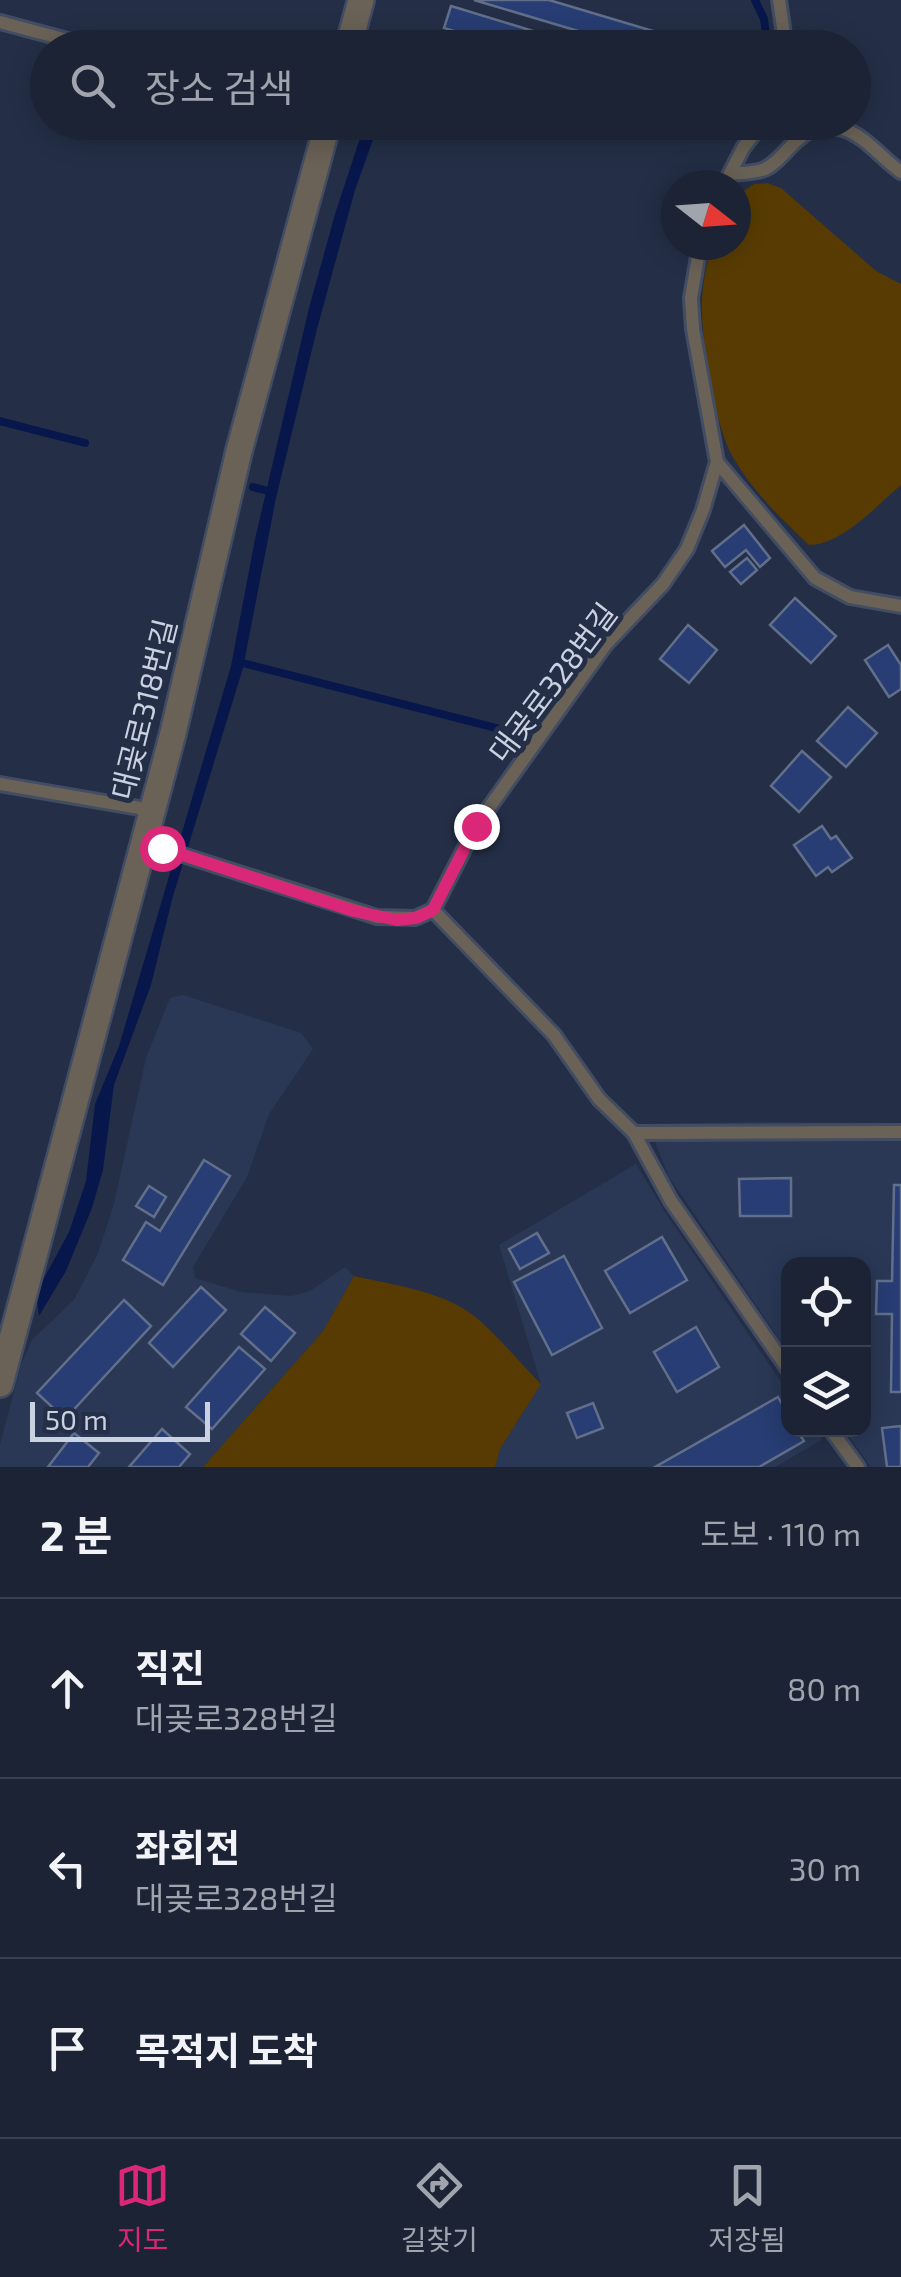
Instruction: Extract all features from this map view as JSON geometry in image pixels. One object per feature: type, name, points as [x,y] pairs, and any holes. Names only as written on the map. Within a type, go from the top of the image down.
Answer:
[{"type":"street","points":[[353,30],[361,0]]},
{"type":"street","name":"대곶로318번길","points":[[0,1384],[10,1320],[152,845],[151,810],[173,734],[239,451],[323,140]]},
{"type":"lane","points":[[780,0],[784,30]]},
{"type":"lane","points":[[0,22],[30,30]]},
{"type":"lane","points":[[732,170],[749,140]]},
{"type":"lane","points":[[751,174],[765,170],[793,140]]},
{"type":"lane","points":[[862,140],[901,172]]},
{"type":"lane","name":"대곶로328번길","points":[[433,910],[476,826],[606,644],[675,570],[703,510],[717,462],[693,328],[691,298],[697,260]]},
{"type":"lane","points":[[717,462],[814,578],[850,597],[901,606]]},
{"type":"lane","points":[[0,784],[151,810]]},
{"type":"lane","points":[[152,845],[377,918],[416,918],[433,910],[554,1036],[599,1098],[634,1132],[671,1201],[781,1358]]},
{"type":"lane","points":[[634,1132],[901,1132]]},
{"type":"lane","points":[[836,1437],[858,1467]]},
{"type":"shaded area","points":[[359,140],[373,140],[317,329],[276,498],[243,668],[173,896],[151,985],[114,1085],[103,1170],[66,1271],[39,1316],[36,1293],[69,1232],[86,1181],[95,1104],[119,1046],[231,666],[255,539],[335,214]]},
{"type":"shaded area","points":[[754,184],[781,188],[876,271],[901,284],[901,485],[846,531],[821,543],[809,545],[758,493],[741,469],[726,443],[710,380],[702,314],[708,260],[751,260]]},
{"type":"shaded area","points":[[183,995],[301,1033],[313,1049],[269,1114],[247,1177],[193,1267],[195,1278],[241,1292],[292,1296],[310,1291],[345,1267],[354,1276],[323,1331],[203,1467],[0,1467],[0,1445],[21,1365],[32,1340],[74,1300],[98,1253],[114,1204],[146,1058],[170,998]]},
{"type":"shaded area","points":[[901,1123],[901,1467],[871,1467],[849,1437],[871,1437],[871,1257],[781,1257],[781,1342],[669,1177],[648,1124]]},
{"type":"shaded area","points":[[636,1164],[781,1382],[781,1437],[822,1440],[775,1467],[495,1467],[500,1449],[541,1384],[499,1245]]},
{"type":"shaded area","points":[[354,1276],[417,1290],[462,1307],[491,1331],[541,1384],[500,1449],[495,1467],[203,1467],[323,1331]]},
{"type":"building","points":[[474,0],[549,0],[650,30],[575,30]]},
{"type":"building","points":[[451,6],[530,30],[451,30],[444,28]]},
{"type":"building","points":[[744,525],[770,558],[760,567],[746,550],[725,567],[712,551]]},
{"type":"building","points":[[747,558],[757,570],[741,584],[730,572]]},
{"type":"building","points":[[795,598],[836,636],[811,663],[770,625]]},
{"type":"building","points":[[688,625],[717,650],[689,683],[660,659]]},
{"type":"building","points":[[888,645],[901,665],[901,689],[889,697],[865,660]]},
{"type":"building","points":[[848,707],[877,733],[846,767],[817,741]]},
{"type":"building","points":[[802,751],[831,777],[799,812],[771,786]]},
{"type":"building","points":[[822,826],[831,839],[836,836],[852,858],[832,872],[828,867],[816,876],[794,845]]},
{"type":"building","points":[[204,1160],[230,1176],[163,1285],[123,1260],[146,1222],[160,1231]]},
{"type":"building","points":[[791,1178],[791,1216],[740,1216],[739,1179]]},
{"type":"building","points":[[894,1185],[901,1185],[901,1392],[891,1392],[892,1314],[876,1314],[877,1281],[892,1281]]},
{"type":"building","points":[[149,1186],[166,1197],[154,1217],[136,1206]]},
{"type":"building","points":[[537,1233],[549,1253],[520,1269],[509,1249]]},
{"type":"building","points":[[662,1237],[687,1280],[630,1313],[605,1271]]},
{"type":"building","points":[[564,1256],[602,1328],[552,1355],[514,1282]]},
{"type":"building","points":[[201,1287],[226,1310],[173,1367],[149,1343]]},
{"type":"building","points":[[124,1300],[151,1326],[65,1419],[37,1393]]},
{"type":"building","points":[[265,1307],[295,1333],[271,1361],[241,1334]]},
{"type":"building","points":[[696,1327],[719,1367],[677,1392],[654,1352]]},
{"type":"building","points":[[239,1347],[265,1369],[212,1429],[186,1407]]},
{"type":"building","points":[[778,1397],[781,1437],[801,1437],[804,1441],[759,1467],[655,1467]]},
{"type":"building","points":[[593,1403],[603,1428],[577,1438],[567,1413]]},
{"type":"building","points":[[901,1426],[901,1467],[887,1467],[882,1428]]},
{"type":"building","points":[[162,1429],[190,1454],[179,1467],[129,1467]]},
{"type":"building","points":[[74,1433],[99,1453],[88,1467],[48,1467]]},
{"type":"waterway","points":[[755,0],[766,30]]},
{"type":"waterway","points":[[0,421],[85,443]]},
{"type":"waterway","points":[[253,487],[272,492]]},
{"type":"waterway","points":[[239,662],[515,733]]},
{"type":"route","points":[[162,848],[354,911],[397,920],[416,918],[433,910],[476,826]]}]
